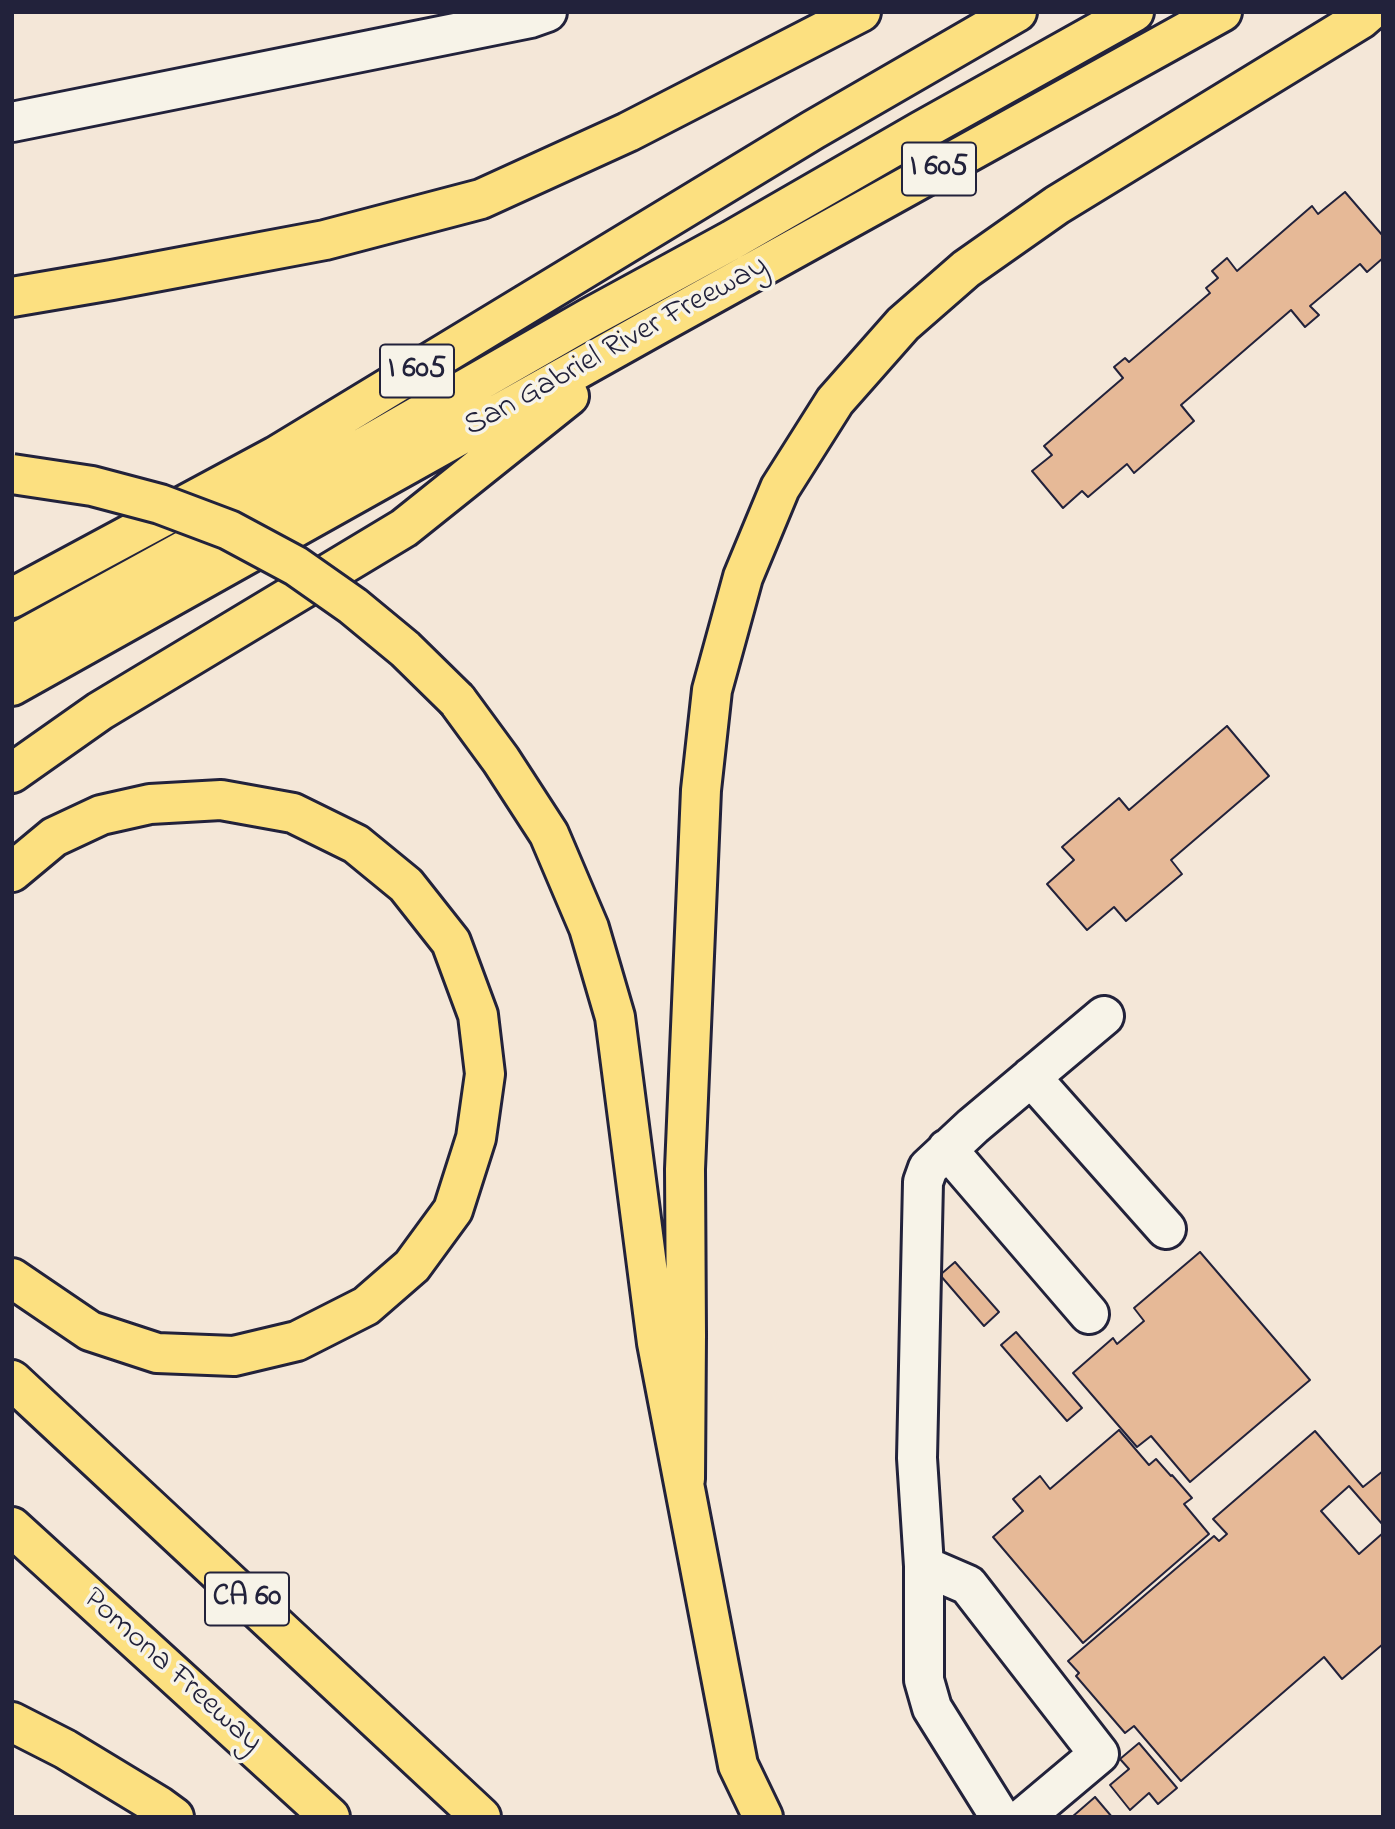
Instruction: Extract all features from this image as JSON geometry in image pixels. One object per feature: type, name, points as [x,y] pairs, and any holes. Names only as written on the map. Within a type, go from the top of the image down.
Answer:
[{"type":"highway","points":[[12,297],[325,240],[481,199],[628,132],[861,12]]},
{"type":"highway","name":"I 605","points":[[12,598],[276,456],[813,130],[1017,12]]},
{"type":"highway","points":[[813,130],[930,99],[1083,12]]},
{"type":"highway","points":[[12,645],[183,551],[589,318],[1134,12]]},
{"type":"highway","name":"San Gabriel River Freeway","points":[[12,686],[1222,12]]},
{"type":"highway","points":[[685,1479],[685,1169],[701,790],[712,690],[743,577],[780,488],[835,401],[903,324],[966,269],[1057,205],[1362,19],[1369,12]]},
{"type":"highway","points":[[12,309],[112,280]]},
{"type":"highway","points":[[12,773],[100,711],[404,528],[657,326]]},
{"type":"highway","points":[[12,474],[92,486],[160,504],[229,530],[296,566],[353,606],[405,649],[457,700],[549,834],[589,928],[615,1017],[657,1343],[738,1765],[763,1817]]},
{"type":"highway","points":[[12,872],[54,837],[101,816],[150,804],[221,800],[293,813],[356,844],[406,885],[451,942],[478,1016],[485,1074],[476,1138],[453,1210],[412,1266],[366,1306],[297,1341],[234,1356],[157,1353],[90,1331],[12,1278]]},
{"type":"highway","name":"CA 60","points":[[12,1380],[481,1817]]},
{"type":"highway","name":"Pomona Freeway","points":[[12,1527],[330,1817]]},
{"type":"highway","points":[[12,1722],[65,1749],[174,1817]]},
{"type":"lane","points":[[12,122],[530,18],[547,12]]},
{"type":"lane","points":[[1000,1817],[932,1708],[924,1680],[924,1566],[916,1458],[923,1182],[928,1168],[947,1149],[1104,1016]]},
{"type":"lane","points":[[1031,1077],[1166,1229]]},
{"type":"lane","points":[[947,1149],[1089,1314]]},
{"type":"lane","points":[[924,1566],[968,1584],[1099,1754],[1024,1817]]},
{"type":"building","points":[[1345,192],[1383,236],[1383,258],[1367,272],[1360,264],[1310,306],[1319,315],[1305,327],[1291,310],[1181,405],[1194,421],[1134,473],[1127,464],[1088,497],[1082,491],[1063,508],[1032,471],[1052,455],[1044,446],[1123,378],[1114,367],[1125,358],[1129,362],[1210,293],[1206,288],[1218,278],[1212,271],[1227,258],[1237,271],[1312,206],[1318,214]]},
{"type":"building","points":[[1227,726],[1269,776],[1171,860],[1182,874],[1126,921],[1114,907],[1087,930],[1047,884],[1074,860],[1062,847],[1119,798],[1129,810]]},
{"type":"building","points":[[1200,1252],[1310,1380],[1190,1482],[1151,1436],[1137,1447],[1073,1373],[1113,1338],[1117,1344],[1144,1321],[1134,1308]]},
{"type":"building","points":[[955,1262],[999,1312],[984,1326],[940,1275]]},
{"type":"building","points":[[1016,1332],[1082,1408],[1067,1421],[1001,1345]]},
{"type":"building","points":[[1119,1430],[1149,1465],[1156,1459],[1192,1498],[1184,1504],[1209,1534],[1083,1643],[993,1537],[1023,1511],[1013,1499],[1040,1476],[1050,1489]]},
{"type":"building","points":[[1315,1431],[1363,1487],[1383,1471],[1383,1525],[1349,1486],[1321,1511],[1359,1554],[1383,1533],[1383,1644],[1342,1679],[1324,1657],[1181,1781],[1134,1726],[1125,1733],[1076,1676],[1079,1673],[1068,1661],[1214,1536],[1219,1541],[1227,1534],[1213,1519]]},
{"type":"building","points":[[1139,1743],[1177,1788],[1158,1804],[1149,1793],[1130,1810],[1110,1785],[1129,1769],[1120,1759]]},
{"type":"building","points":[[1095,1797],[1112,1817],[1072,1817]]}]
